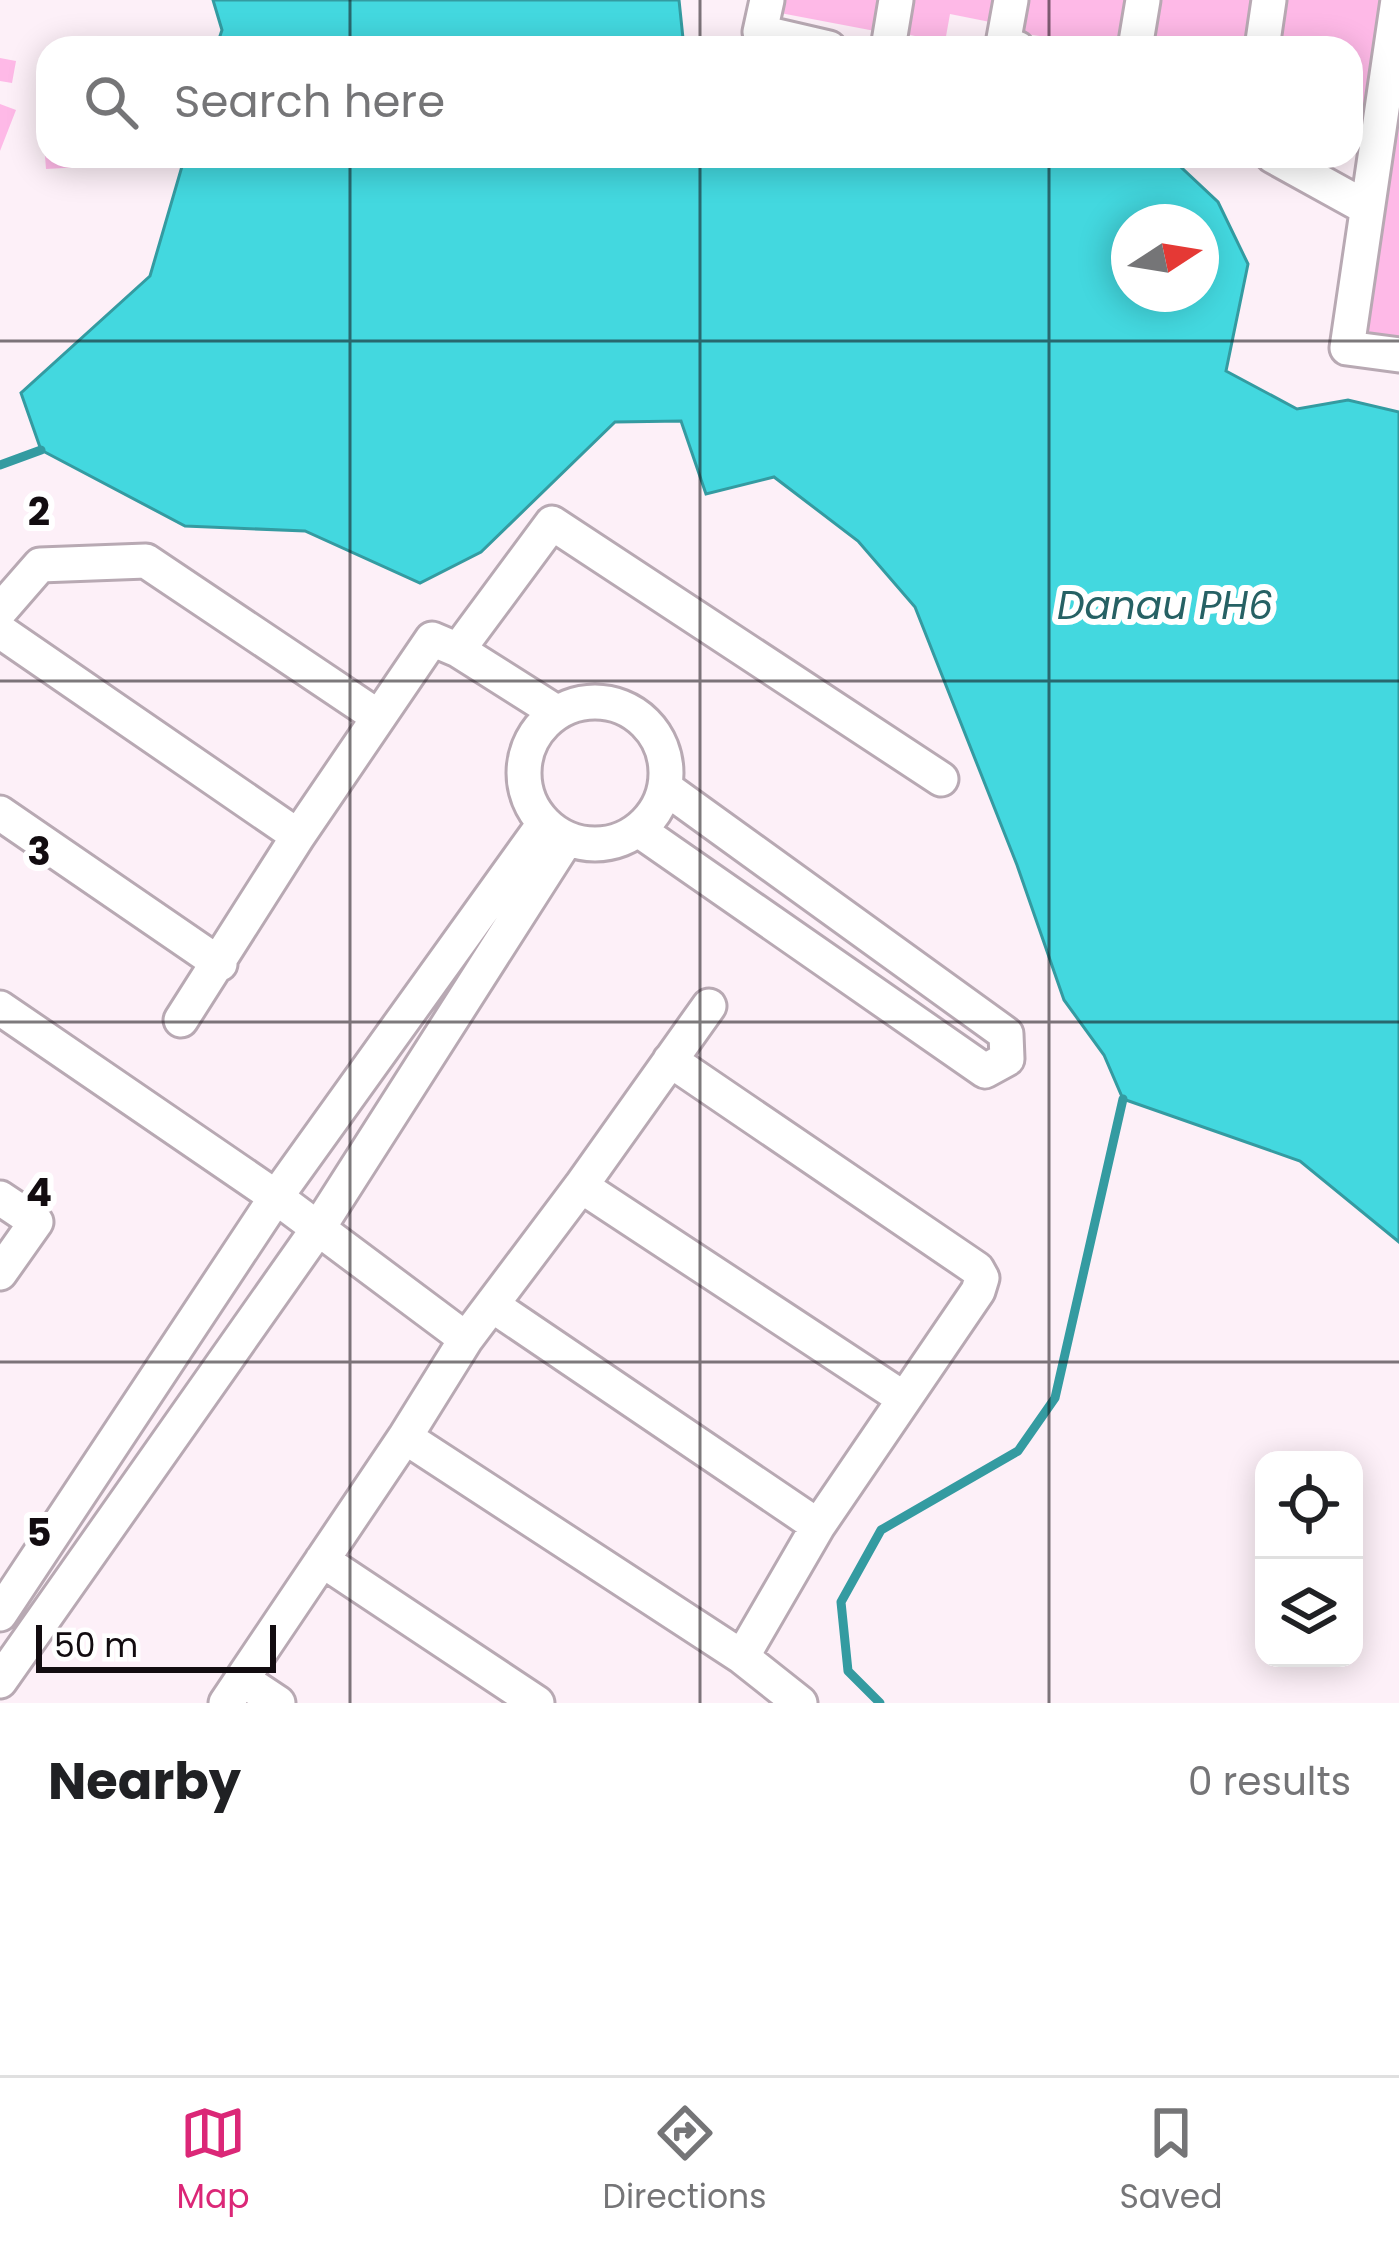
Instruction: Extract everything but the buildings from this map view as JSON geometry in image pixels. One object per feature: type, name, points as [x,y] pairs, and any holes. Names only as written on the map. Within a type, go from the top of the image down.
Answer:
[{"type":"street","points":[[766,0],[760,32],[777,36]]},
{"type":"street","points":[[890,36],[896,0]]},
{"type":"street","points":[[1004,36],[1011,0]]},
{"type":"street","points":[[1138,36],[1143,0]]},
{"type":"street","points":[[1264,36],[1269,0]]},
{"type":"street","points":[[1398,0],[1347,348],[1399,356]]},
{"type":"street","points":[[1295,168],[1367,208]]},
{"type":"street","points":[[458,650],[553,523],[941,779]]},
{"type":"street","points":[[0,611],[40,565],[146,561],[377,716]]},
{"type":"street","points":[[0,631],[298,836]]},
{"type":"street","points":[[181,1020],[432,639],[458,650],[556,712]]},
{"type":"street","points":[[596,700],[636,713],[663,746],[667,789],[640,831],[604,847],[555,833],[523,787],[528,745],[556,712],[596,700]]},
{"type":"street","points":[[640,831],[985,1071],[1007,1059],[1006,1034],[667,789]]},
{"type":"street","points":[[0,813],[220,964]]},
{"type":"street","points":[[0,1614],[276,1197],[555,833]]},
{"type":"street","points":[[0,1682],[317,1230],[555,833]]},
{"type":"street","points":[[278,1703],[234,1691],[466,1339],[709,1006]]},
{"type":"street","points":[[0,1008],[276,1197],[466,1339]]},
{"type":"street","points":[[670,1060],[976,1269],[982,1278],[978,1291],[818,1526],[742,1657]]},
{"type":"street","points":[[581,1186],[903,1398]]},
{"type":"street","points":[[0,1198],[36,1222],[0,1273]]},
{"type":"street","points":[[492,1305],[818,1526]]},
{"type":"street","points":[[405,1437],[742,1657],[800,1703]]},
{"type":"street","points":[[322,1560],[537,1703]]},
{"type":"water","points":[[213,0],[679,0],[683,36],[220,36]]},
{"type":"water","name":"Danau PH6","points":[[182,168],[1182,168],[1219,204],[1111,204],[1111,312],[1219,312],[1219,204],[1248,264],[1226,371],[1297,409],[1348,400],[1399,412],[1399,1242],[1300,1161],[1123,1099],[1104,1055],[1064,1000],[1017,865],[915,607],[858,541],[774,477],[706,494],[681,421],[615,422],[481,552],[420,583],[305,531],[185,526],[41,450],[21,393],[150,276]]},
{"type":"waterway","points":[[0,465],[41,450]]},
{"type":"waterway","points":[[880,1703],[848,1671],[841,1602],[881,1530],[1018,1451],[1055,1398],[1123,1099]]}]
